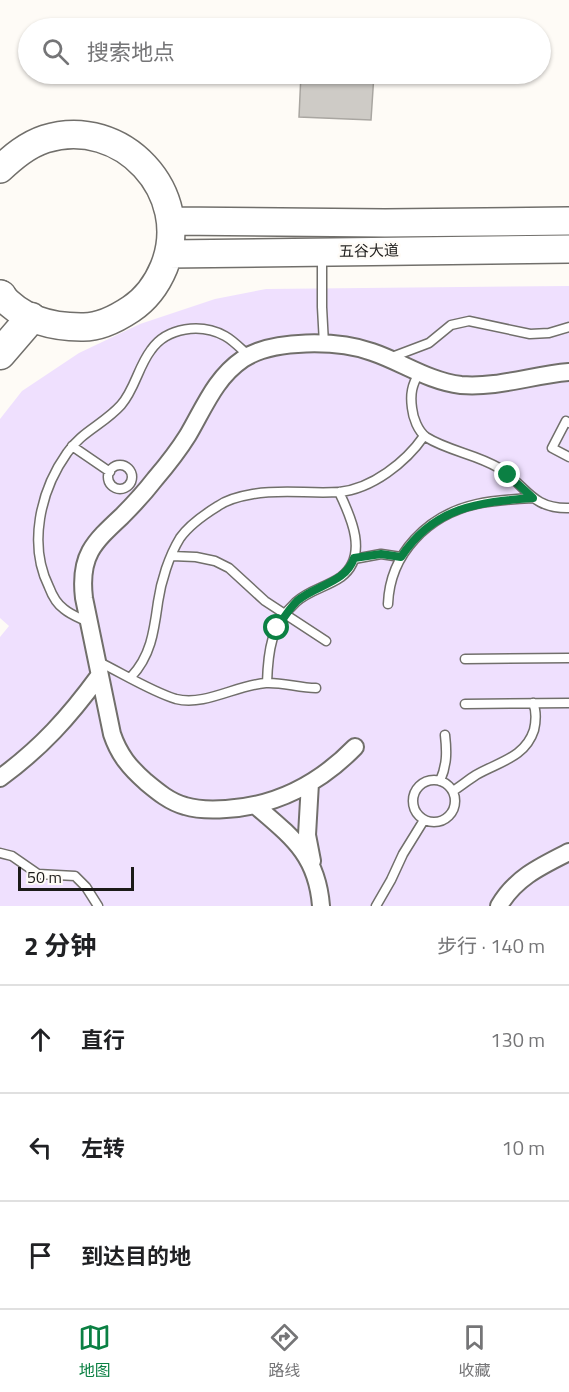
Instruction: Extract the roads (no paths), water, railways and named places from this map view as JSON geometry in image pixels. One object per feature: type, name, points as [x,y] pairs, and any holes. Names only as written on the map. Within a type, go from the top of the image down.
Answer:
[{"type":"highway","points":[[0,169],[19,152],[45,139],[73,135],[101,138],[127,150],[149,169],[164,194],[171,221],[169,254],[158,281],[140,303],[115,319],[87,328],[58,327],[30,318],[0,296]]},
{"type":"highway","name":"五谷大道","points":[[171,221],[385,223],[569,221]]},
{"type":"highway","name":"五谷大道","points":[[169,254],[569,249]]},
{"type":"highway","points":[[0,354],[30,318]]},
{"type":"street","points":[[355,747],[342,761],[310,783],[283,798],[256,806],[209,810],[186,807],[169,800],[153,788],[127,764],[117,748],[98,668],[82,579],[91,547],[136,489],[178,451],[212,389],[228,372],[249,356],[264,349],[324,345],[354,347],[441,381],[462,385],[507,384],[569,372]]},
{"type":"street","points":[[0,778],[27,758],[69,717],[98,668]]},
{"type":"street","points":[[310,783],[307,836],[321,906]]},
{"type":"street","points":[[256,806],[294,840],[316,874]]},
{"type":"street","points":[[499,906],[518,882],[534,869],[569,852]]},
{"type":"lane","points":[[322,252],[324,345]]},
{"type":"lane","points":[[387,359],[429,343],[451,325],[469,321],[530,334],[549,333],[569,327]]},
{"type":"lane","points":[[89,622],[62,608],[43,575],[38,553],[42,507],[51,482],[65,455],[80,437],[125,401],[151,349],[161,338],[174,331],[205,329],[224,335],[249,356]]},
{"type":"lane","points":[[419,373],[413,383],[411,403],[416,422],[424,436],[499,468],[545,506],[569,508]]},
{"type":"lane","points":[[569,423],[566,421],[552,448],[569,457]]},
{"type":"lane","points":[[130,677],[141,666],[148,652],[162,584],[180,538],[192,526],[222,503],[238,497],[284,490],[339,492],[354,489],[388,472],[412,451],[424,436]]},
{"type":"lane","points":[[72,446],[110,472]]},
{"type":"lane","points":[[119,465],[127,467],[136,489],[120,490],[112,487],[108,480],[110,472],[119,465]]},
{"type":"lane","points":[[267,683],[269,646],[286,613],[308,593],[340,578],[351,567],[356,540],[349,513],[339,492]]},
{"type":"lane","points":[[388,604],[392,578],[401,557],[419,534],[434,521],[477,504],[533,498]]},
{"type":"lane","points":[[354,558],[381,554],[401,557]]},
{"type":"lane","points":[[172,556],[206,559],[229,568],[250,589],[326,640]]},
{"type":"lane","points":[[465,659],[569,658]]},
{"type":"lane","points":[[98,668],[130,677],[177,699],[213,696],[245,686],[267,683],[316,688]]},
{"type":"lane","points":[[453,791],[524,749],[531,739],[535,724],[536,710],[533,703]]},
{"type":"lane","points":[[465,704],[569,703]]},
{"type":"lane","points":[[440,781],[446,764],[445,735]]},
{"type":"lane","points":[[427,781],[446,783],[453,791],[456,802],[450,815],[438,822],[424,820],[415,809],[416,790],[427,781]]},
{"type":"lane","points":[[375,906],[391,880],[402,854],[424,820]]},
{"type":"lane","points":[[0,853],[12,856],[38,874],[75,876],[86,887],[98,906]]}]
